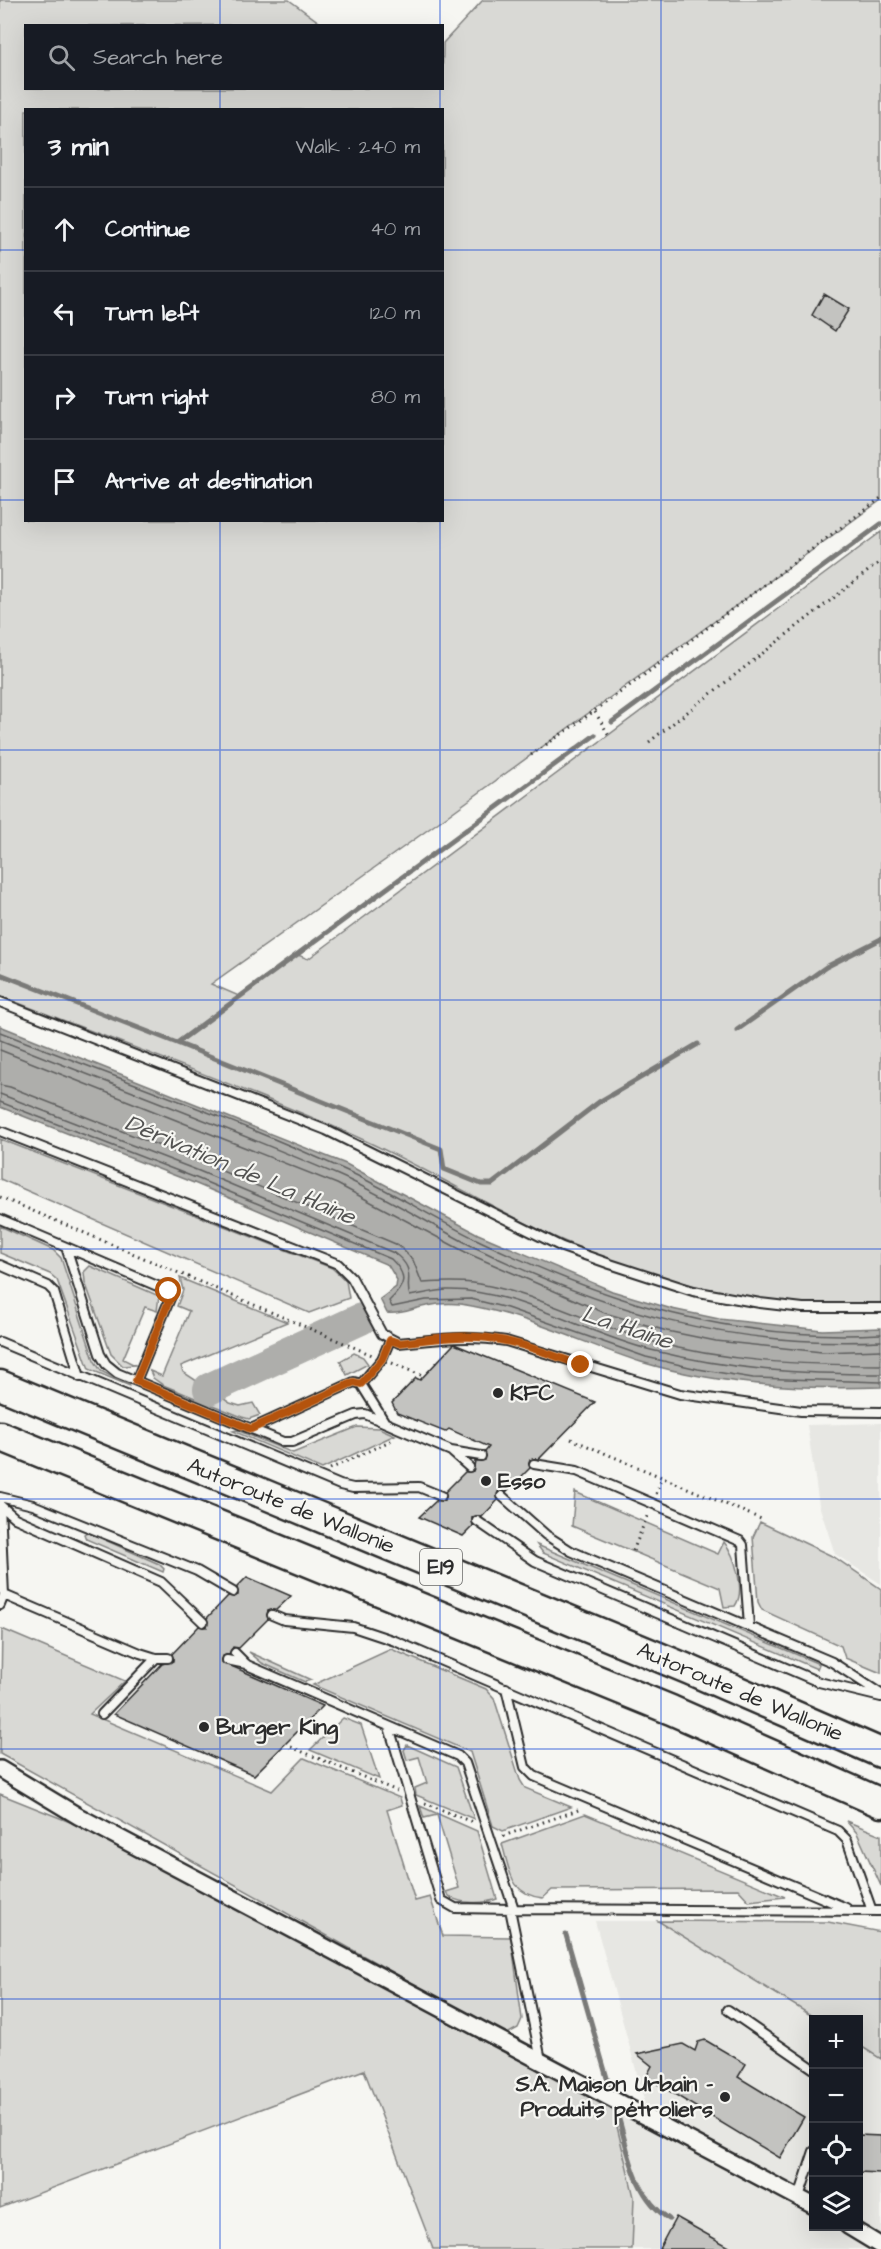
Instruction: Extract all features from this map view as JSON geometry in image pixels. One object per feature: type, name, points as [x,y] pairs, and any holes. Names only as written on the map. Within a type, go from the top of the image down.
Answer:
[{"type":"highway","name":"Autoroute de Wallonie","points":[[0,1384],[690,1670],[881,1753]]},
{"type":"highway","name":"Autoroute de Wallonie","points":[[0,1436],[671,1710],[881,1803]]},
{"type":"street","points":[[0,1769],[78,1816],[809,2203]]},
{"type":"street","points":[[856,2231],[881,2246]]},
{"type":"lane","points":[[0,1002],[326,1130],[562,1247],[610,1264],[693,1291],[760,1304],[803,1308],[881,1308]]},
{"type":"lane","points":[[0,1131],[338,1264],[352,1278],[382,1334],[399,1343],[460,1336],[481,1337],[506,1341],[680,1394],[801,1411],[881,1412]]},
{"type":"lane","points":[[0,1219],[169,1291],[171,1296],[136,1381]]},
{"type":"lane","points":[[66,1247],[100,1354],[106,1364],[117,1373],[283,1442],[292,1442],[356,1415],[365,1414],[451,1451],[481,1456]]},
{"type":"lane","points":[[0,1265],[48,1286],[54,1292],[80,1377]]},
{"type":"lane","points":[[361,1384],[382,1359],[390,1340]]},
{"type":"lane","points":[[0,1342],[340,1485],[353,1488],[420,1487],[441,1496]]},
{"type":"lane","points":[[251,1429],[354,1382],[361,1384],[384,1421]]},
{"type":"lane","points":[[451,1451],[469,1467]]},
{"type":"lane","points":[[534,1464],[578,1471],[740,1541],[743,1545],[749,1626]]},
{"type":"lane","points":[[502,1496],[546,1535],[570,1551],[832,1662],[881,1696]]},
{"type":"lane","points":[[0,1497],[33,1504],[175,1562],[196,1571],[232,1592]]},
{"type":"lane","points":[[0,1505],[4,1595],[0,1605]]},
{"type":"lane","points":[[0,1505],[15,1518],[161,1582],[203,1622]]},
{"type":"lane","points":[[477,1521],[535,1561],[819,1682],[881,1696]]},
{"type":"lane","points":[[4,1595],[156,1658],[168,1658]]},
{"type":"lane","points":[[272,1615],[284,1620],[353,1627],[371,1632],[838,1831],[847,1840],[877,1911],[455,1908],[441,1900],[389,1727]]},
{"type":"lane","points":[[235,1653],[247,1665]]},
{"type":"lane","points":[[102,1714],[156,1658]]},
{"type":"lane","points":[[227,1660],[247,1665],[458,1756],[465,1763],[512,1909],[541,2063]]},
{"type":"lane","points":[[506,1688],[525,1767],[534,1776],[852,1911]]},
{"type":"lane","points":[[728,2010],[809,2066]]},
{"type":"lane","points":[[800,2197],[809,2165]]},
{"type":"path","points":[[531,754],[595,712],[764,582],[881,498]]},
{"type":"path","points":[[649,742],[881,561]]},
{"type":"path","points":[[595,712],[610,737]]},
{"type":"path","points":[[0,1197],[352,1346]]},
{"type":"path","points":[[328,1470],[408,1432]]},
{"type":"path","points":[[571,1439],[761,1519]]},
{"type":"path","points":[[291,1747],[505,1837],[596,1803]]},
{"type":"shaded area","points":[[0,0],[289,0],[322,24],[24,24],[24,90],[444,90],[444,42],[483,0],[881,0],[881,500],[450,814],[211,984],[241,997],[298,955],[308,959],[881,532],[881,1304],[840,1305],[757,1298],[716,1291],[636,1269],[559,1239],[339,1129],[213,1077],[0,996]]},
{"type":"shaded area","points":[[0,1139],[332,1268],[346,1281],[349,1298],[309,1313],[0,1179]]},
{"type":"shaded area","points":[[0,1226],[53,1250],[61,1258],[94,1360],[101,1371],[130,1386],[89,1369],[57,1280],[50,1274],[0,1253]]},
{"type":"shaded area","points":[[90,1266],[159,1296],[157,1311],[145,1307],[123,1359],[135,1365],[123,1366],[111,1354],[85,1282],[84,1272]]},
{"type":"shaded area","points":[[180,1278],[287,1322],[181,1366],[183,1372],[230,1403],[240,1406],[253,1403],[260,1415],[249,1419],[242,1417],[163,1385],[153,1378],[150,1371],[162,1376],[189,1311],[177,1306],[183,1290]]},
{"type":"shaded area","points":[[354,1353],[363,1357],[368,1364],[347,1375],[340,1361]]},
{"type":"shaded area","points":[[881,1423],[881,1584],[835,1554],[819,1505],[807,1425]]},
{"type":"shaded area","points":[[357,1427],[379,1428],[395,1435],[322,1469],[233,1431],[237,1430],[293,1453]]},
{"type":"shaded area","points":[[575,1492],[718,1554],[724,1542],[732,1555],[738,1573],[739,1592],[735,1606],[724,1607],[720,1588],[572,1526]]},
{"type":"shaded area","points":[[760,1522],[834,1557],[881,1589],[881,1673],[845,1658],[841,1646],[762,1610],[758,1602],[753,1537]]},
{"type":"shaded area","points":[[87,1532],[159,1564],[164,1569],[163,1572],[86,1539],[84,1534]]},
{"type":"shaded area","points":[[537,1545],[819,1664],[817,1669],[543,1553]]},
{"type":"shaded area","points":[[2,1629],[125,1681],[90,1714],[272,1791],[304,1758],[400,1798],[402,1805],[387,1810],[415,1901],[430,1897],[443,1936],[511,1937],[522,2019],[518,2028],[507,2034],[495,2029],[0,1754]]},
{"type":"shaded area","points":[[391,1649],[486,1689],[494,1698],[520,1780],[525,1788],[571,1807],[503,1831],[493,1826],[470,1752],[313,1685]]},
{"type":"shaded area","points":[[249,1652],[311,1680],[305,1682],[262,1663]]},
{"type":"shaded area","points":[[343,1718],[361,1725],[379,1779],[310,1750]]},
{"type":"shaded area","points":[[407,1745],[456,1767],[474,1819],[416,1795],[415,1788],[427,1783],[419,1757],[407,1760],[404,1750]]},
{"type":"shaded area","points":[[0,1794],[90,1830],[613,2110],[634,2197],[632,2249],[433,2249],[364,2070],[0,2208]]},
{"type":"shaded area","points":[[420,1806],[477,1831],[497,1899],[485,1902],[462,1901],[446,1892],[459,1888],[437,1815],[424,1818]]},
{"type":"shaded area","points":[[585,1814],[785,1897],[749,1901],[738,1889],[552,1890],[543,1898],[532,1896],[518,1887],[510,1872],[502,1844]]},
{"type":"shaded area","points":[[846,1821],[881,1835],[881,1886],[857,1833]]},
{"type":"shaded area","points":[[595,1921],[658,1921],[811,2015],[809,2231],[863,2231],[863,2048],[881,2059],[881,2249],[631,2249],[633,2194],[613,2110],[644,2099]]},
{"type":"shaded area","points":[[658,1921],[828,1922],[881,1932],[881,2059],[863,2048],[863,2015],[811,2015]]},
{"type":"water","name":"Dérivation de La Haine","points":[[0,1026],[346,1164],[478,1234],[612,1291],[672,1309],[719,1319],[822,1330],[881,1328],[881,1387],[821,1388],[760,1384],[700,1376],[641,1362],[515,1317],[467,1305],[438,1304],[387,1313],[380,1299],[396,1287],[397,1280],[388,1265],[194,1183],[0,1107]]},
{"type":"building","points":[[824,294],[849,309],[835,331],[812,315]]},
{"type":"building","points":[[454,1344],[595,1402],[539,1459],[530,1460],[530,1468],[506,1492],[498,1492],[498,1500],[482,1517],[472,1517],[473,1526],[463,1536],[419,1517],[436,1501],[445,1500],[445,1492],[465,1472],[473,1471],[475,1461],[485,1460],[485,1452],[489,1447],[449,1429],[445,1432],[397,1413],[392,1403],[416,1378],[420,1380]]},
{"type":"building","points":[[247,1577],[291,1596],[276,1610],[268,1611],[268,1619],[239,1648],[233,1647],[229,1654],[223,1656],[222,1662],[323,1706],[254,1775],[114,1714],[162,1664],[173,1661],[172,1654],[199,1626],[207,1627],[207,1618],[228,1596],[238,1595],[237,1587]]},
{"type":"building","name":"S.A. Maison Urbain - Produits pétroliers","points":[[705,2040],[746,2064],[738,2077],[804,2117],[780,2158],[646,2077],[652,2066],[637,2054],[683,2044],[695,2051],[698,2042]]},
{"type":"building","points":[[863,2135],[881,2136],[881,2173],[863,2172]]},
{"type":"building","points":[[676,2217],[733,2249],[659,2249]]},
{"type":"waterway","points":[[612,722],[881,524]]},
{"type":"waterway","points":[[0,974],[177,1043],[595,735]]},
{"type":"waterway","points":[[737,1030],[826,967],[881,939]]},
{"type":"waterway","points":[[177,1043],[441,1149],[444,1169],[481,1184],[492,1184],[599,1102],[698,1044]]},
{"type":"waterway","name":"La Haine","points":[[209,1389],[361,1319]]},
{"type":"waterway","points":[[566,1935],[611,2092]]},
{"type":"waterway","points":[[618,2116],[634,2173],[640,2186],[657,2209],[669,2219]]},
{"type":"place","name":"KFC","points":[[498,1393]]},
{"type":"place","name":"Esso","points":[[486,1481]]},
{"type":"place","name":"Burger King","points":[[204,1727]]},
{"type":"place","name":"S.A. Maison Urbain - Produits pétroliers","points":[[725,2097]]},
{"type":"route","points":[[169,1291],[171,1296],[136,1381],[251,1429],[354,1382],[361,1384],[382,1359],[390,1340],[399,1343],[460,1336],[481,1337],[506,1341],[581,1365]]}]
